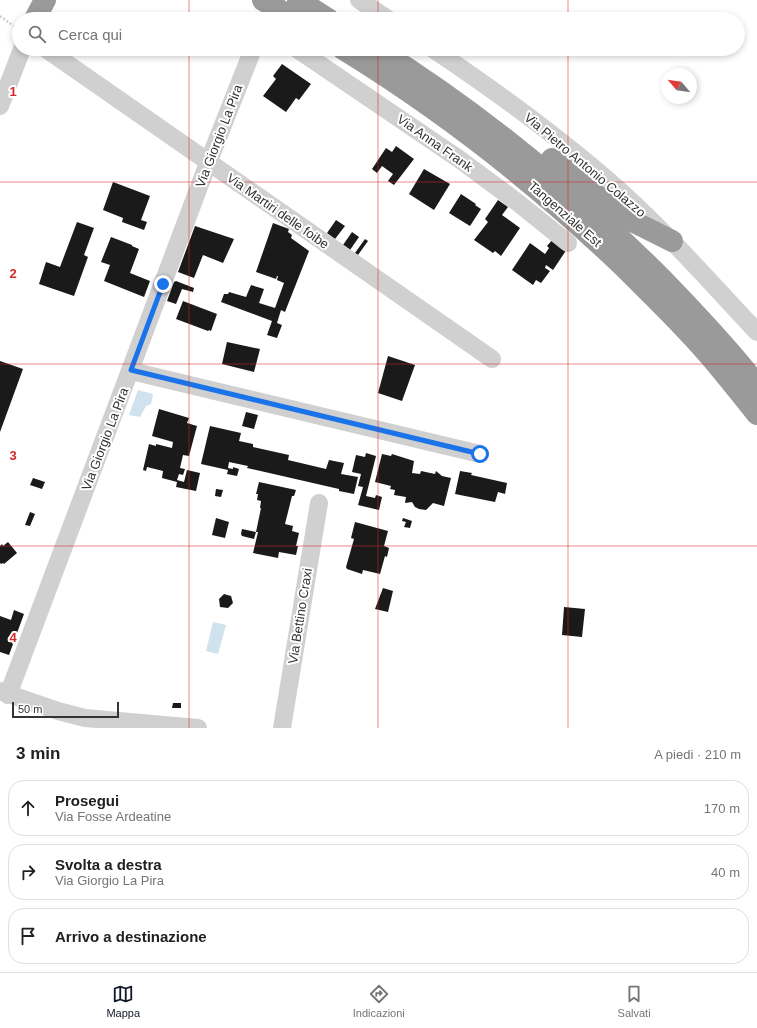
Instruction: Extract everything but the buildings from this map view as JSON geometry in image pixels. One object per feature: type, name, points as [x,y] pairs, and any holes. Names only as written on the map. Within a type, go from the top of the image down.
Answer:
[{"type":"highway","points":[[36,12],[40,0]]},
{"type":"highway","points":[[38,12],[45,0]]},
{"type":"highway","points":[[298,0],[317,12]]},
{"type":"highway","points":[[262,2],[281,12]]},
{"type":"highway","name":"Tangenziale Est","points":[[355,56],[388,76],[459,126],[524,178],[593,238],[654,296],[704,350],[757,414]]},
{"type":"highway","name":"Tangenziale Est","points":[[388,56],[474,115],[536,164],[632,249],[688,306],[757,385]]},
{"type":"highway","points":[[474,115],[522,135],[607,204],[632,221],[672,241]]},
{"type":"street","points":[[359,0],[377,12]]},
{"type":"street","points":[[0,106],[19,56]]},
{"type":"street","name":"Via Martiri delle foibe","points":[[56,56],[492,359]]},
{"type":"street","name":"Via Giorgio La Pira","points":[[4,693],[131,370],[208,163],[250,56]]},
{"type":"street","name":"Via Anna Frank","points":[[307,56],[458,158],[517,202],[568,244]]},
{"type":"street","name":"Via Pietro Antonio Colazzo","points":[[442,56],[486,85],[556,138],[618,189],[672,241],[757,332]]},
{"type":"street","points":[[131,370],[480,454]]},
{"type":"street","name":"Via Bettino Craxi","points":[[282,728],[319,503]]},
{"type":"street","points":[[4,693],[58,711],[85,718],[198,728]]},
{"type":"path","points":[[0,16],[12,25]]},
{"type":"water","points":[[138,390],[153,394],[151,404],[146,406],[140,417],[129,415]]},
{"type":"water","points":[[213,622],[226,625],[218,654],[206,651]]},
{"type":"route","points":[[163,284],[131,370],[480,454]]}]
